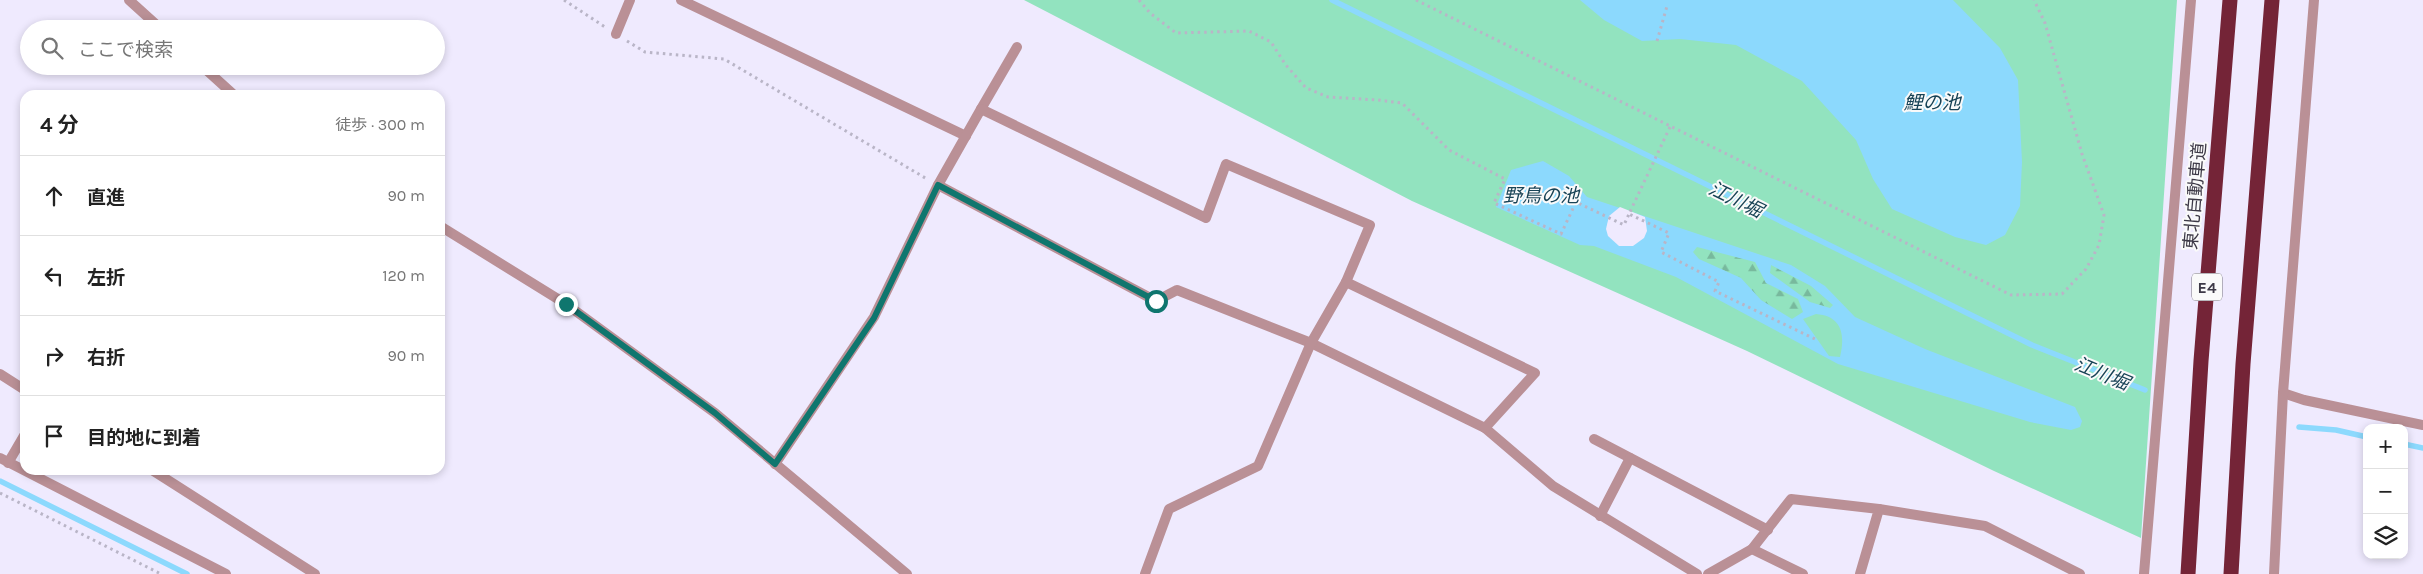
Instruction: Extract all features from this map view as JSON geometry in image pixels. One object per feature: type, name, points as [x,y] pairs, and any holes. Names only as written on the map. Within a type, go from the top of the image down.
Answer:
[{"type":"highway","name":"東北自動車道","points":[[2188,574],[2201,361],[2230,0]]},
{"type":"highway","name":"E4","points":[[2231,574],[2243,364],[2272,0]]},
{"type":"street","points":[[129,0],[151,20]]},
{"type":"street","points":[[139,9],[146,0]]},
{"type":"street","points":[[616,34],[630,0]]},
{"type":"street","points":[[681,0],[966,136]]},
{"type":"street","points":[[2144,574],[2191,0]]},
{"type":"street","points":[[2274,574],[2284,393],[2314,0]]},
{"type":"street","points":[[775,464],[874,318],[938,185],[1017,46]]},
{"type":"street","points":[[212,75],[228,90]]},
{"type":"street","points":[[981,109],[1206,218],[1226,164],[1370,225],[1346,282],[1311,343],[1258,466],[1169,509],[1145,574]]},
{"type":"street","points":[[938,185],[1156,301],[1177,290],[1311,343],[1485,428],[1553,486],[1698,574]]},
{"type":"street","points":[[445,229],[566,304],[715,413],[907,574]]},
{"type":"street","points":[[1346,282],[1535,373],[1485,428]]},
{"type":"street","points":[[0,374],[20,387]]},
{"type":"street","points":[[2284,393],[2304,400],[2423,425]]},
{"type":"street","points":[[1594,439],[1768,530]]},
{"type":"street","points":[[20,440],[4,460],[20,468]]},
{"type":"street","points":[[1600,516],[1630,458]]},
{"type":"street","points":[[33,475],[226,574]]},
{"type":"street","points":[[160,475],[316,574]]},
{"type":"street","points":[[1708,574],[1752,549],[1791,500],[1879,509],[1985,526],[2080,574]]},
{"type":"street","points":[[1860,574],[1879,509]]},
{"type":"street","points":[[1752,549],[1803,574]]},
{"type":"path","points":[[564,0],[645,52],[724,59],[938,185]]},
{"type":"path","points":[[1139,0],[1150,13],[1176,33],[1249,31],[1271,42],[1284,64],[1306,88],[1328,97],[1402,103],[1448,150],[1505,179],[1494,203],[1561,234],[1576,202],[1624,225],[1670,126]]},
{"type":"path","points":[[1416,0],[2011,296],[2062,294],[2086,269],[2099,245],[2104,216],[2082,154],[2045,23],[2034,0]]},
{"type":"path","points":[[1657,41],[1667,6]]},
{"type":"path","points":[[1630,212],[1669,233],[1661,252],[1720,282],[1715,291],[1817,340]]},
{"type":"path","points":[[0,494],[161,574]]},
{"type":"green space","points":[[1024,0],[2177,0],[2141,538],[1994,471],[1747,351],[1412,201]]},
{"type":"green space","points":[[1696,246],[1755,262],[1766,283],[1798,300],[1803,312],[1792,319],[1760,300],[1741,278],[1699,259],[1693,252]]},
{"type":"green space","points":[[1771,265],[1811,286],[1834,305],[1830,308],[1810,302],[1770,273]]},
{"type":"water","name":"鯉の池","points":[[1580,0],[1953,0],[2000,48],[2018,80],[2022,162],[2020,206],[2005,235],[1986,245],[1955,237],[1892,209],[1873,179],[1856,140],[1802,81],[1736,45],[1680,39],[1642,41],[1604,20]]},
{"type":"water","name":"野鳥の池","points":[[1543,161],[1569,176],[1587,197],[1791,265],[1825,286],[1855,317],[1925,349],[2075,407],[2082,421],[2080,427],[2071,430],[2030,422],[1838,364],[1676,277],[1594,246],[1580,245],[1496,207],[1511,170]],"holes":[[[1697,247],[1755,262],[1766,283],[1798,299],[1803,312],[1792,319],[1761,300],[1741,278],[1699,259],[1693,252]],[[1771,265],[1811,286],[1833,305],[1830,308],[1810,302],[1770,273]],[[1816,314],[1825,316],[1837,323],[1842,335],[1840,357],[1829,356],[1803,319]]]},
{"type":"pier","points":[[1620,207],[1645,217],[1647,231],[1644,238],[1633,246],[1619,246],[1608,236],[1606,229],[1609,216]]},
{"type":"waterway","name":"江川堀","points":[[1332,0],[2032,345],[2145,390]]},
{"type":"waterway","name":"江川堀","points":[[2299,427],[2336,430],[2363,436]]},
{"type":"waterway","name":"江川堀","points":[[2408,445],[2423,448]]},
{"type":"waterway","points":[[0,481],[187,574]]},
{"type":"route","points":[[566,304],[715,413],[775,464],[874,318],[938,185],[1156,301]]}]
